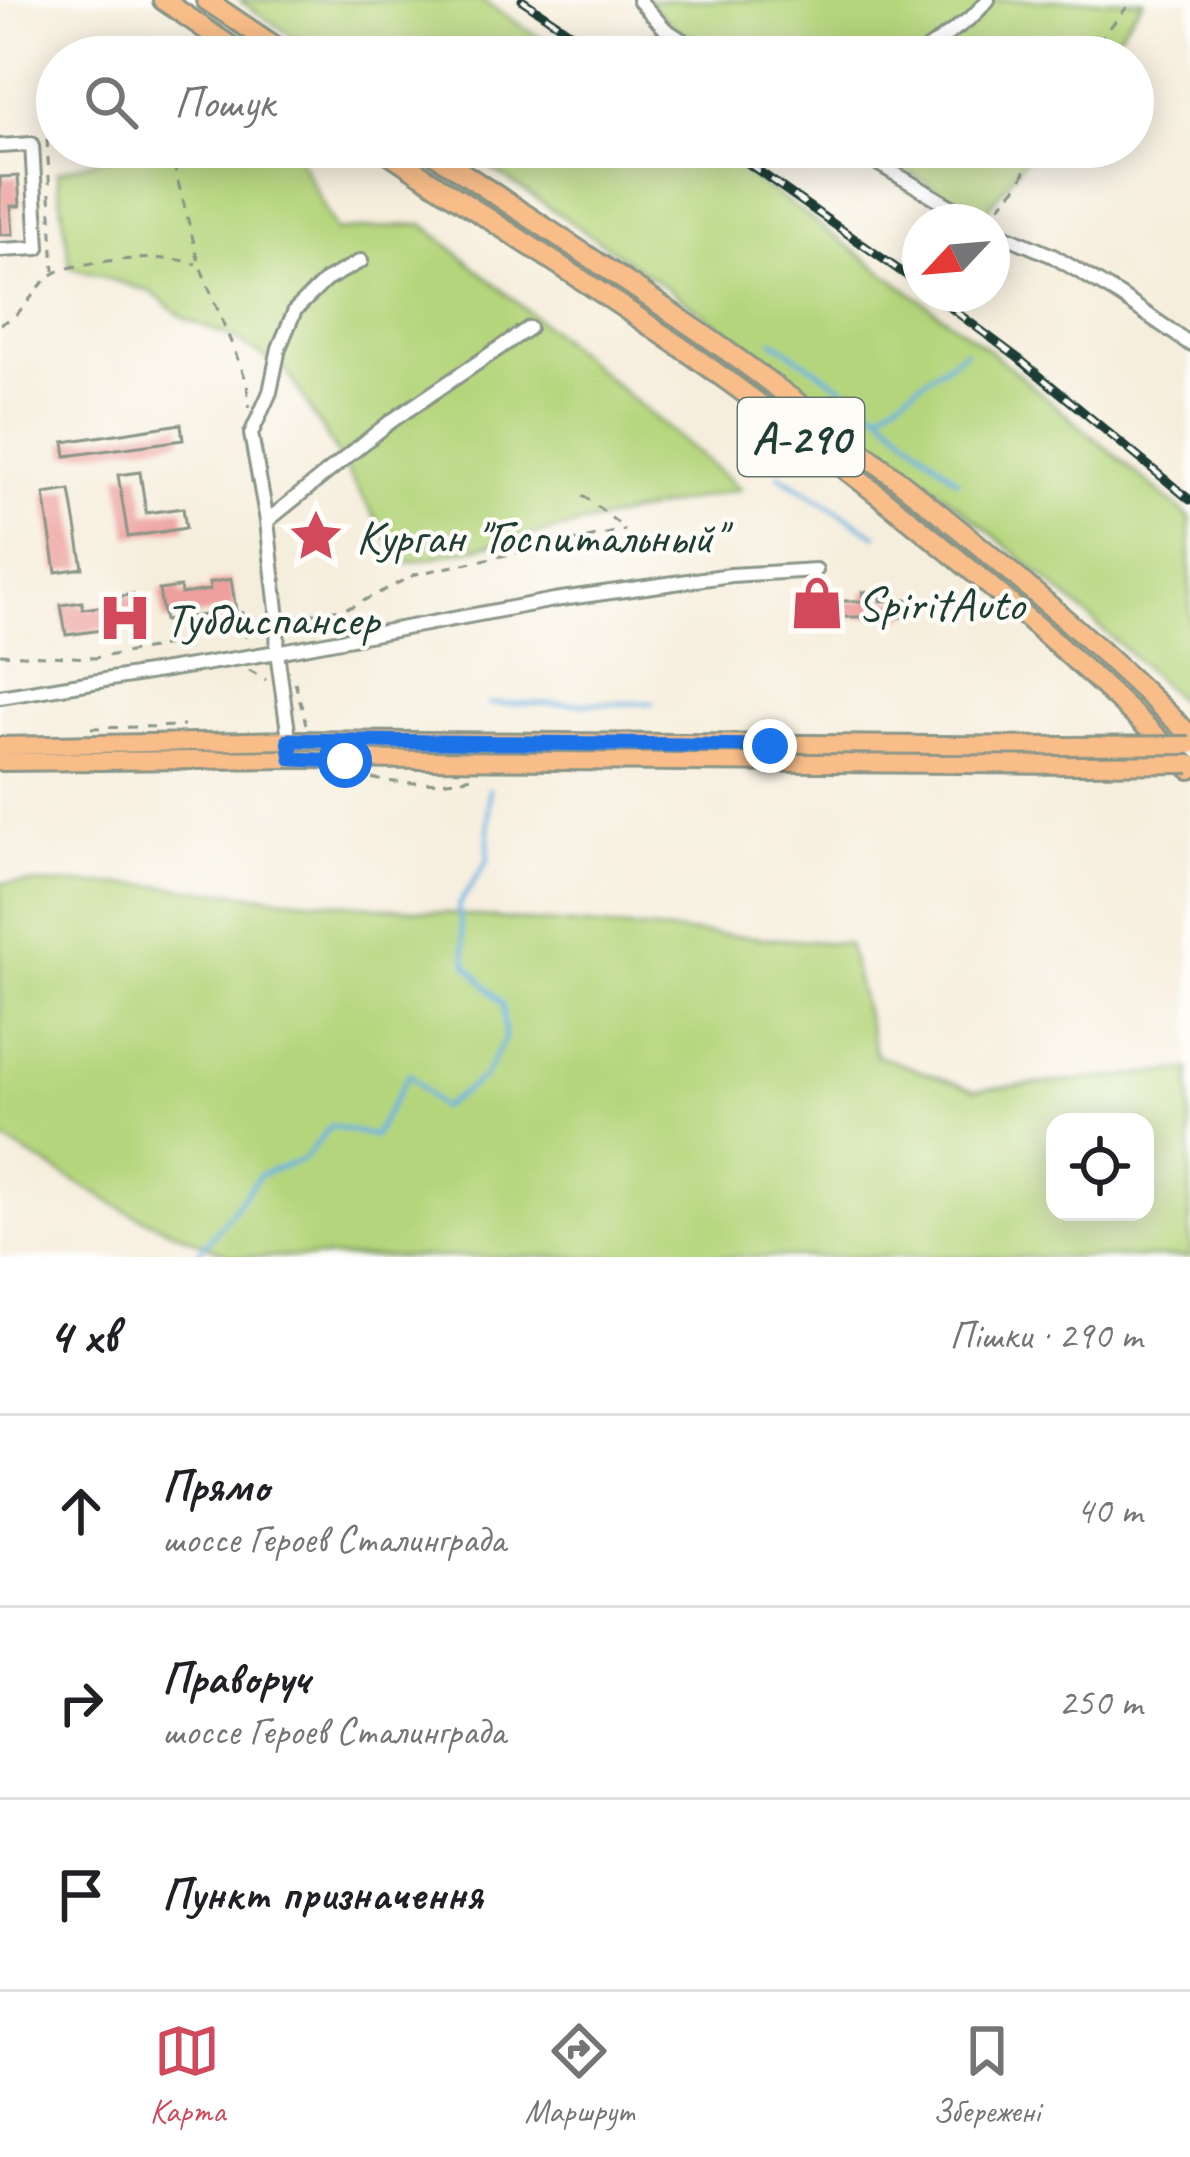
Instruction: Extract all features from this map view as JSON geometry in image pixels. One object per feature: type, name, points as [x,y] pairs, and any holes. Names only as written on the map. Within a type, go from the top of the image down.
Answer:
[{"type":"highway","points":[[163,0],[215,36]]},
{"type":"highway","points":[[206,0],[260,36]]},
{"type":"highway","name":"А-290","points":[[412,168],[692,355],[916,525],[1190,766]]},
{"type":"highway","name":"А-290","points":[[455,168],[728,352],[836,434],[1061,616],[1190,735]]},
{"type":"main road","points":[[0,762],[291,750],[1190,745]]},
{"type":"main road","points":[[0,746],[1190,766]]},
{"type":"street","points":[[639,0],[676,36]]},
{"type":"street","points":[[946,36],[988,0]]},
{"type":"street","points":[[0,146],[32,144],[38,248],[0,250]]},
{"type":"street","points":[[887,168],[950,204]]},
{"type":"street","points":[[1010,238],[1054,256],[1190,344]]},
{"type":"street","points":[[291,750],[277,652],[267,521],[251,434],[296,310],[326,280],[361,261]]},
{"type":"street","points":[[267,521],[390,422],[529,328]]},
{"type":"street","points":[[0,697],[554,600],[731,575],[816,570]]},
{"type":"path","points":[[1103,36],[1133,0]]},
{"type":"path","points":[[48,168],[54,273]]},
{"type":"path","points":[[174,168],[200,266],[247,382],[251,434]]},
{"type":"path","points":[[999,204],[1020,183],[1026,168]]},
{"type":"path","points":[[0,324],[21,310],[54,273],[140,256],[187,260],[200,266]]},
{"type":"path","points":[[278,620],[351,607],[416,574],[625,530],[583,495]]},
{"type":"path","points":[[242,611],[248,643]]},
{"type":"path","points":[[0,654],[82,659],[192,641]]},
{"type":"path","points":[[237,669],[252,670],[272,686]]},
{"type":"path","points":[[294,678],[301,715],[315,730]]},
{"type":"path","points":[[90,729],[159,725],[198,729]]},
{"type":"path","points":[[345,771],[374,781],[452,782],[477,776]]},
{"type":"green space","points":[[239,0],[481,0],[537,36],[292,36]]},
{"type":"green space","points":[[648,0],[1144,0],[1117,36],[688,36]]},
{"type":"green space","points":[[71,168],[304,168],[336,231],[423,224],[740,489],[403,564],[287,371],[230,336],[185,319],[151,292],[70,267],[57,172]]},
{"type":"green space","points":[[490,168],[737,168],[902,286],[902,312],[937,312],[989,350],[1190,518],[1190,711],[1019,556],[745,343]]},
{"type":"green space","points":[[902,168],[1018,168],[992,204],[961,204]]},
{"type":"green space","points":[[0,883],[148,885],[529,921],[848,944],[876,1055],[974,1090],[1190,1070],[1190,1257],[233,1257],[128,1212],[0,1138]]},
{"type":"building","points":[[18,176],[20,206],[11,206],[13,234],[0,235],[0,177]]},
{"type":"building","points":[[181,424],[183,440],[66,456],[64,442]]},
{"type":"building","points":[[140,472],[146,513],[183,508],[186,528],[128,537],[118,475]]},
{"type":"building","points":[[70,490],[83,568],[56,572],[44,494]]},
{"type":"building","points":[[231,579],[236,610],[164,621],[159,590],[180,587],[181,594],[210,590],[209,583]]},
{"type":"building","points":[[880,591],[880,601],[907,600],[907,617],[813,617],[813,601],[864,601],[863,592]]},
{"type":"building","points":[[133,594],[138,625],[66,635],[61,605],[82,602],[83,609],[112,605],[111,598]]},
{"type":"waterway","points":[[772,340],[880,412],[957,480]]},
{"type":"waterway","points":[[881,411],[965,351]]},
{"type":"waterway","points":[[779,475],[876,535]]},
{"type":"waterway","points":[[489,704],[653,703]]},
{"type":"waterway","points":[[196,1257],[260,1175],[304,1159],[331,1126],[374,1136],[409,1074],[441,1108],[484,1077],[505,1038],[503,1005],[467,964],[458,906],[488,860],[489,789]]},
{"type":"railway","points":[[522,0],[576,36]]},
{"type":"railway","points":[[755,168],[902,272]]},
{"type":"railway","points":[[956,312],[1190,500]]},
{"type":"place","name":"Курган \"Госпитальный\"","points":[[316,536]]},
{"type":"place","name":"SpiritAuto","points":[[817,603]]},
{"type":"place","name":"Тубдиспансер","points":[[125,618]]},
{"type":"route","points":[[345,761],[292,759],[289,740],[770,746]]}]
